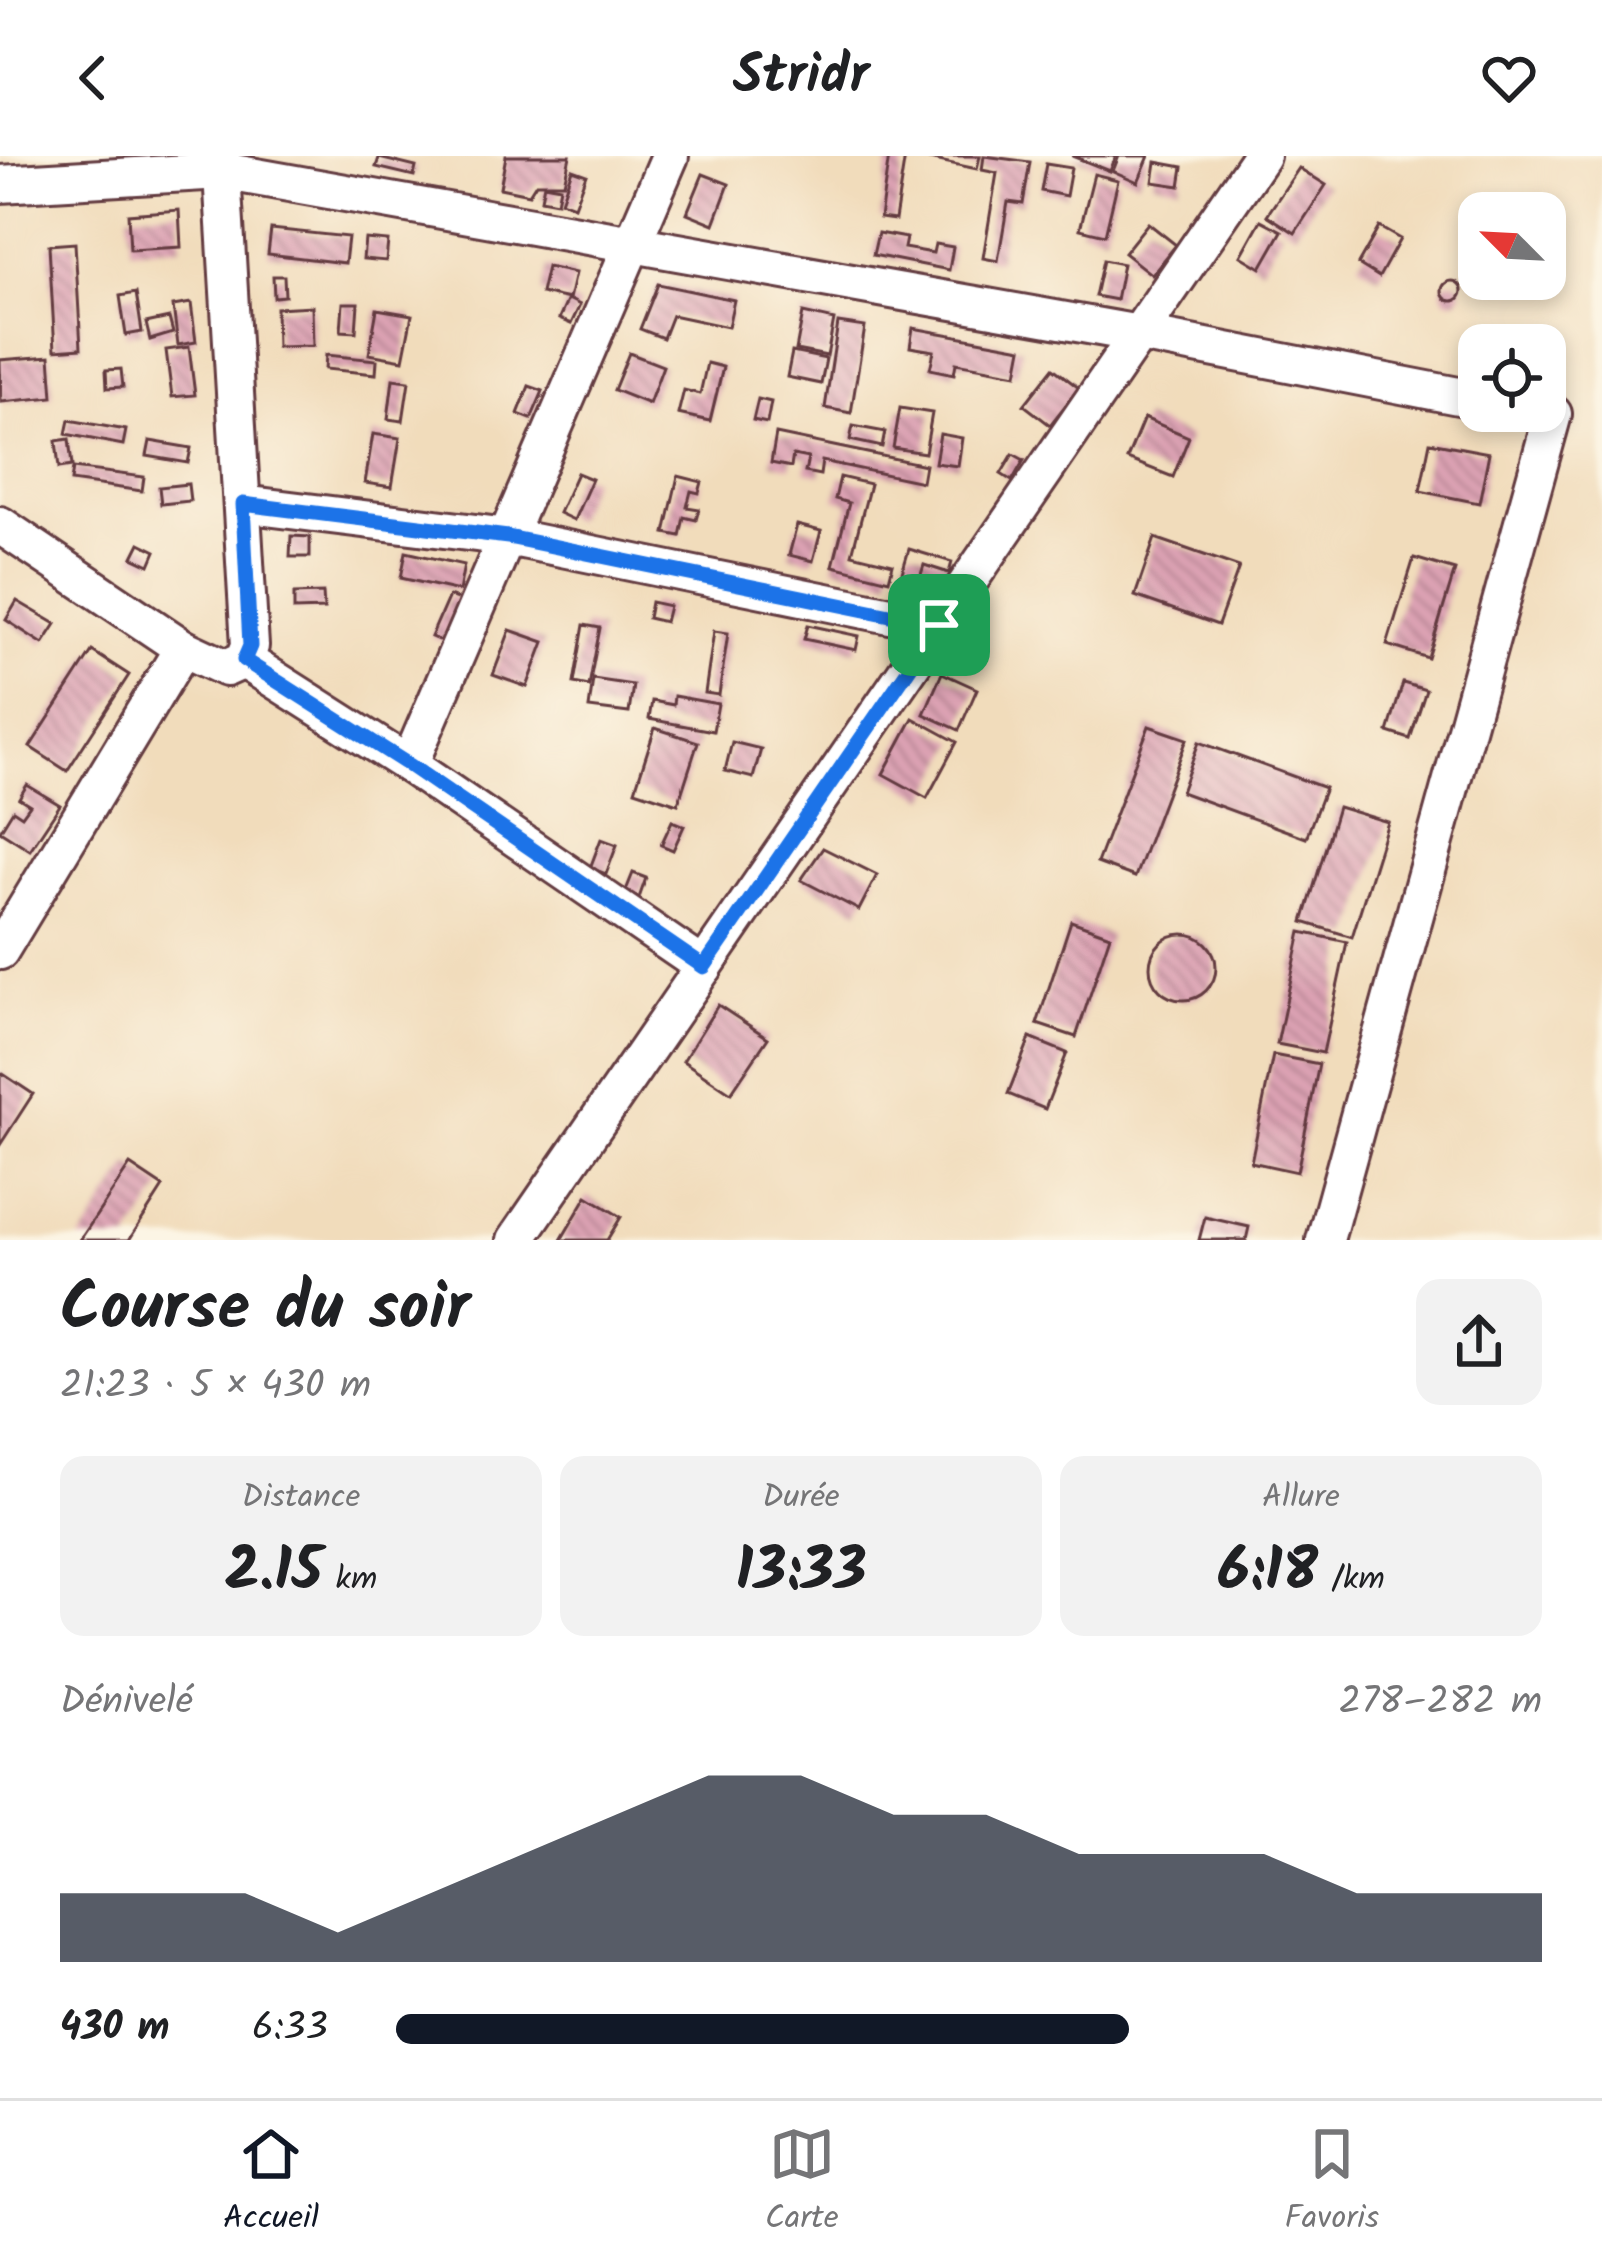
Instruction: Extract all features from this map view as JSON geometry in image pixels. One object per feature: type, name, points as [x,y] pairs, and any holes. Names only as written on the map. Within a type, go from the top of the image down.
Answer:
[{"type":"street","points":[[409,765],[670,156]]},
{"type":"street","points":[[516,1240],[1262,156]]},
{"type":"street","points":[[0,525],[183,648],[226,668],[244,660],[250,646],[221,164]]},
{"type":"street","points":[[0,184],[221,164],[1458,396]]},
{"type":"street","points":[[1325,1240],[1548,432]]},
{"type":"street","points":[[243,504],[508,537],[939,625]]},
{"type":"street","points":[[0,951],[183,648]]},
{"type":"street","points":[[244,660],[409,765],[704,967]]},
{"type":"building","points":[[506,156],[570,156],[564,183],[536,183],[529,194],[500,188]]},
{"type":"building","points":[[889,156],[905,156],[895,220],[880,218]]},
{"type":"building","points":[[915,156],[980,156],[977,169]]},
{"type":"building","points":[[984,156],[1030,162],[1023,204],[1008,202],[998,261],[983,258],[997,173],[982,170]]},
{"type":"building","points":[[1072,156],[1116,156],[1110,171]]},
{"type":"building","points":[[1119,156],[1149,156],[1138,182],[1113,171]]},
{"type":"building","points":[[379,158],[416,167],[414,176],[376,167]]},
{"type":"building","points":[[1156,162],[1183,167],[1180,186],[1153,182]]},
{"type":"building","points":[[1046,164],[1071,168],[1066,196],[1041,191]]},
{"type":"building","points":[[1299,168],[1326,185],[1295,233],[1267,215]]},
{"type":"building","points":[[572,169],[586,174],[574,206],[561,201]]},
{"type":"building","points":[[703,174],[729,184],[714,224],[687,213]]},
{"type":"building","points":[[1094,174],[1118,180],[1105,235],[1080,229]]},
{"type":"building","points":[[544,184],[560,187],[557,202],[541,199]]},
{"type":"building","points":[[179,210],[181,247],[130,250],[128,214]]},
{"type":"building","points":[[1261,220],[1282,231],[1261,268],[1241,256]]},
{"type":"building","points":[[1148,223],[1176,245],[1152,275],[1124,253]]},
{"type":"building","points":[[1379,227],[1400,239],[1379,277],[1358,264]]},
{"type":"building","points":[[271,229],[348,237],[345,263],[268,254]]},
{"type":"building","points":[[878,233],[906,238],[904,248],[933,253],[935,244],[953,247],[949,270],[873,255]]},
{"type":"building","points":[[365,239],[388,241],[386,261],[363,259]]},
{"type":"building","points":[[75,243],[81,348],[55,350],[49,245]]},
{"type":"building","points":[[1103,260],[1123,264],[1116,300],[1095,296]]},
{"type":"building","points":[[547,267],[575,273],[569,299],[541,293]]},
{"type":"building","points":[[273,276],[284,276],[285,296],[274,297]]},
{"type":"building","points":[[1452,281],[1458,284],[1458,298],[1452,301],[1442,291]]},
{"type":"building","points":[[658,284],[734,300],[728,327],[672,315],[663,338],[640,329]]},
{"type":"building","points":[[136,293],[142,332],[126,335],[120,296]]},
{"type":"building","points":[[568,299],[580,305],[571,324],[559,319]]},
{"type":"building","points":[[191,303],[196,342],[178,345],[173,306]]},
{"type":"building","points":[[343,303],[358,303],[356,332],[341,331]]},
{"type":"building","points":[[312,306],[313,346],[277,347],[276,308]]},
{"type":"building","points":[[377,309],[412,315],[403,360],[369,354]]},
{"type":"building","points":[[803,313],[834,320],[827,356],[796,350]]},
{"type":"building","points":[[169,318],[173,333],[150,340],[146,323]]},
{"type":"building","points":[[838,323],[865,327],[851,413],[825,408]]},
{"type":"building","points":[[913,328],[1022,348],[1017,374],[956,363],[954,374],[930,369],[934,351],[910,347]]},
{"type":"building","points":[[189,347],[195,395],[172,397],[166,350]]},
{"type":"building","points":[[792,352],[826,359],[821,384],[787,377]]},
{"type":"building","points":[[629,353],[663,366],[649,404],[614,390]]},
{"type":"building","points":[[326,355],[377,360],[376,374],[325,369]]},
{"type":"building","points":[[50,356],[53,397],[1,402],[0,360]]},
{"type":"building","points":[[707,363],[723,367],[710,421],[678,414],[684,390],[700,394]]},
{"type":"building","points":[[1053,368],[1079,388],[1050,425],[1024,405]]},
{"type":"building","points":[[121,369],[123,387],[107,388],[106,370]]},
{"type":"building","points":[[393,379],[409,381],[403,421],[388,419]]},
{"type":"building","points":[[529,386],[543,391],[531,419],[518,414]]},
{"type":"building","points":[[758,399],[771,402],[767,423],[753,420]]},
{"type":"building","points":[[900,408],[932,413],[925,453],[893,448]]},
{"type":"building","points":[[1144,418],[1189,437],[1173,477],[1127,459]]},
{"type":"building","points":[[69,420],[126,430],[123,445],[66,434]]},
{"type":"building","points":[[853,426],[885,432],[882,447],[850,440]]},
{"type":"building","points":[[373,434],[400,438],[392,487],[365,483]]},
{"type":"building","points":[[776,434],[925,465],[922,482],[822,461],[820,475],[805,472],[808,458],[793,455],[791,467],[771,463]]},
{"type":"building","points":[[940,434],[962,438],[958,466],[935,463]]},
{"type":"building","points":[[69,439],[72,466],[59,468],[56,441]]},
{"type":"building","points":[[150,441],[191,448],[188,463],[147,456]]},
{"type":"building","points":[[1430,442],[1489,453],[1479,503],[1420,491]]},
{"type":"building","points":[[1013,454],[1024,460],[1012,481],[1001,474]]},
{"type":"building","points":[[73,468],[144,477],[142,491],[71,481]]},
{"type":"building","points":[[577,473],[592,479],[574,520],[559,513]]},
{"type":"building","points":[[678,476],[702,482],[699,493],[691,491],[687,507],[699,509],[696,520],[684,517],[680,536],[665,533]]},
{"type":"building","points":[[840,477],[870,484],[852,554],[893,564],[889,580],[833,566],[849,503],[835,499]]},
{"type":"building","points":[[188,484],[190,501],[161,504],[159,487]]},
{"type":"building","points":[[797,525],[821,531],[813,561],[789,555]]},
{"type":"building","points":[[291,536],[310,537],[310,557],[290,557]]},
{"type":"building","points":[[1155,538],[1239,567],[1218,625],[1135,596]]},
{"type":"building","points":[[140,543],[156,551],[150,565],[133,557]]},
{"type":"building","points":[[909,549],[952,562],[949,573],[924,565],[919,581],[901,576]]},
{"type":"building","points":[[406,552],[464,565],[459,591],[401,578]]},
{"type":"building","points":[[1414,558],[1455,570],[1428,658],[1387,645]]},
{"type":"building","points":[[323,593],[324,609],[294,610],[294,594]]},
{"type":"building","points":[[449,596],[460,600],[443,642],[431,637]]},
{"type":"building","points":[[17,601],[56,624],[43,644],[6,620]]},
{"type":"building","points":[[651,602],[669,606],[665,622],[648,618]]},
{"type":"building","points":[[584,625],[600,628],[589,686],[574,683]]},
{"type":"building","points":[[808,625],[859,636],[856,650],[804,639]]},
{"type":"building","points":[[510,630],[544,642],[527,687],[493,675]]},
{"type":"building","points":[[714,631],[728,633],[719,695],[705,693]]},
{"type":"building","points":[[92,651],[129,675],[67,771],[30,747]]},
{"type":"building","points":[[942,673],[977,689],[959,730],[924,714]]},
{"type":"building","points":[[593,679],[633,685],[629,713],[589,708]]},
{"type":"building","points":[[1403,683],[1426,690],[1410,739],[1388,732]]},
{"type":"building","points":[[674,696],[718,704],[713,731],[649,719],[652,701],[673,705]]},
{"type":"building","points":[[913,718],[957,742],[927,798],[883,774]]},
{"type":"building","points":[[1149,726],[1187,739],[1135,877],[1097,863]]},
{"type":"building","points":[[655,728],[698,742],[678,804],[635,790]]},
{"type":"building","points":[[732,742],[761,749],[753,778],[725,771]]},
{"type":"building","points":[[1199,742],[1325,788],[1306,838],[1181,792]]},
{"type":"building","points":[[27,785],[60,805],[30,850],[0,831],[13,810],[22,816],[30,805],[19,798]]},
{"type":"building","points":[[1338,807],[1388,822],[1352,937],[1303,922]]},
{"type":"building","points":[[672,821],[684,826],[673,850],[661,845]]},
{"type":"building","points":[[601,839],[617,845],[606,874],[590,868]]},
{"type":"building","points":[[823,848],[877,875],[859,910],[801,880]]},
{"type":"building","points":[[633,873],[646,878],[639,898],[625,893]]},
{"type":"building","points":[[1071,921],[1110,935],[1076,1037],[1037,1024]]},
{"type":"building","points":[[1301,932],[1347,942],[1323,1053],[1277,1044]]},
{"type":"building","points":[[1183,934],[1207,943],[1216,967],[1207,991],[1183,1000],[1159,991],[1150,967],[1159,943]]},
{"type":"building","points":[[718,1005],[768,1038],[731,1093],[683,1061]]},
{"type":"building","points":[[1030,1038],[1067,1053],[1045,1109],[1008,1094]]},
{"type":"building","points":[[1273,1055],[1319,1064],[1297,1172],[1251,1162]]},
{"type":"building","points":[[0,1072],[33,1094],[0,1145]]},
{"type":"building","points":[[130,1165],[163,1187],[129,1240],[80,1240]]},
{"type":"building","points":[[587,1196],[621,1217],[607,1240],[561,1240]]},
{"type":"building","points":[[1205,1217],[1249,1227],[1246,1240],[1199,1240]]},
{"type":"route","points":[[243,504],[508,537],[939,625],[704,967],[409,765],[244,660],[250,646],[243,504]]}]
